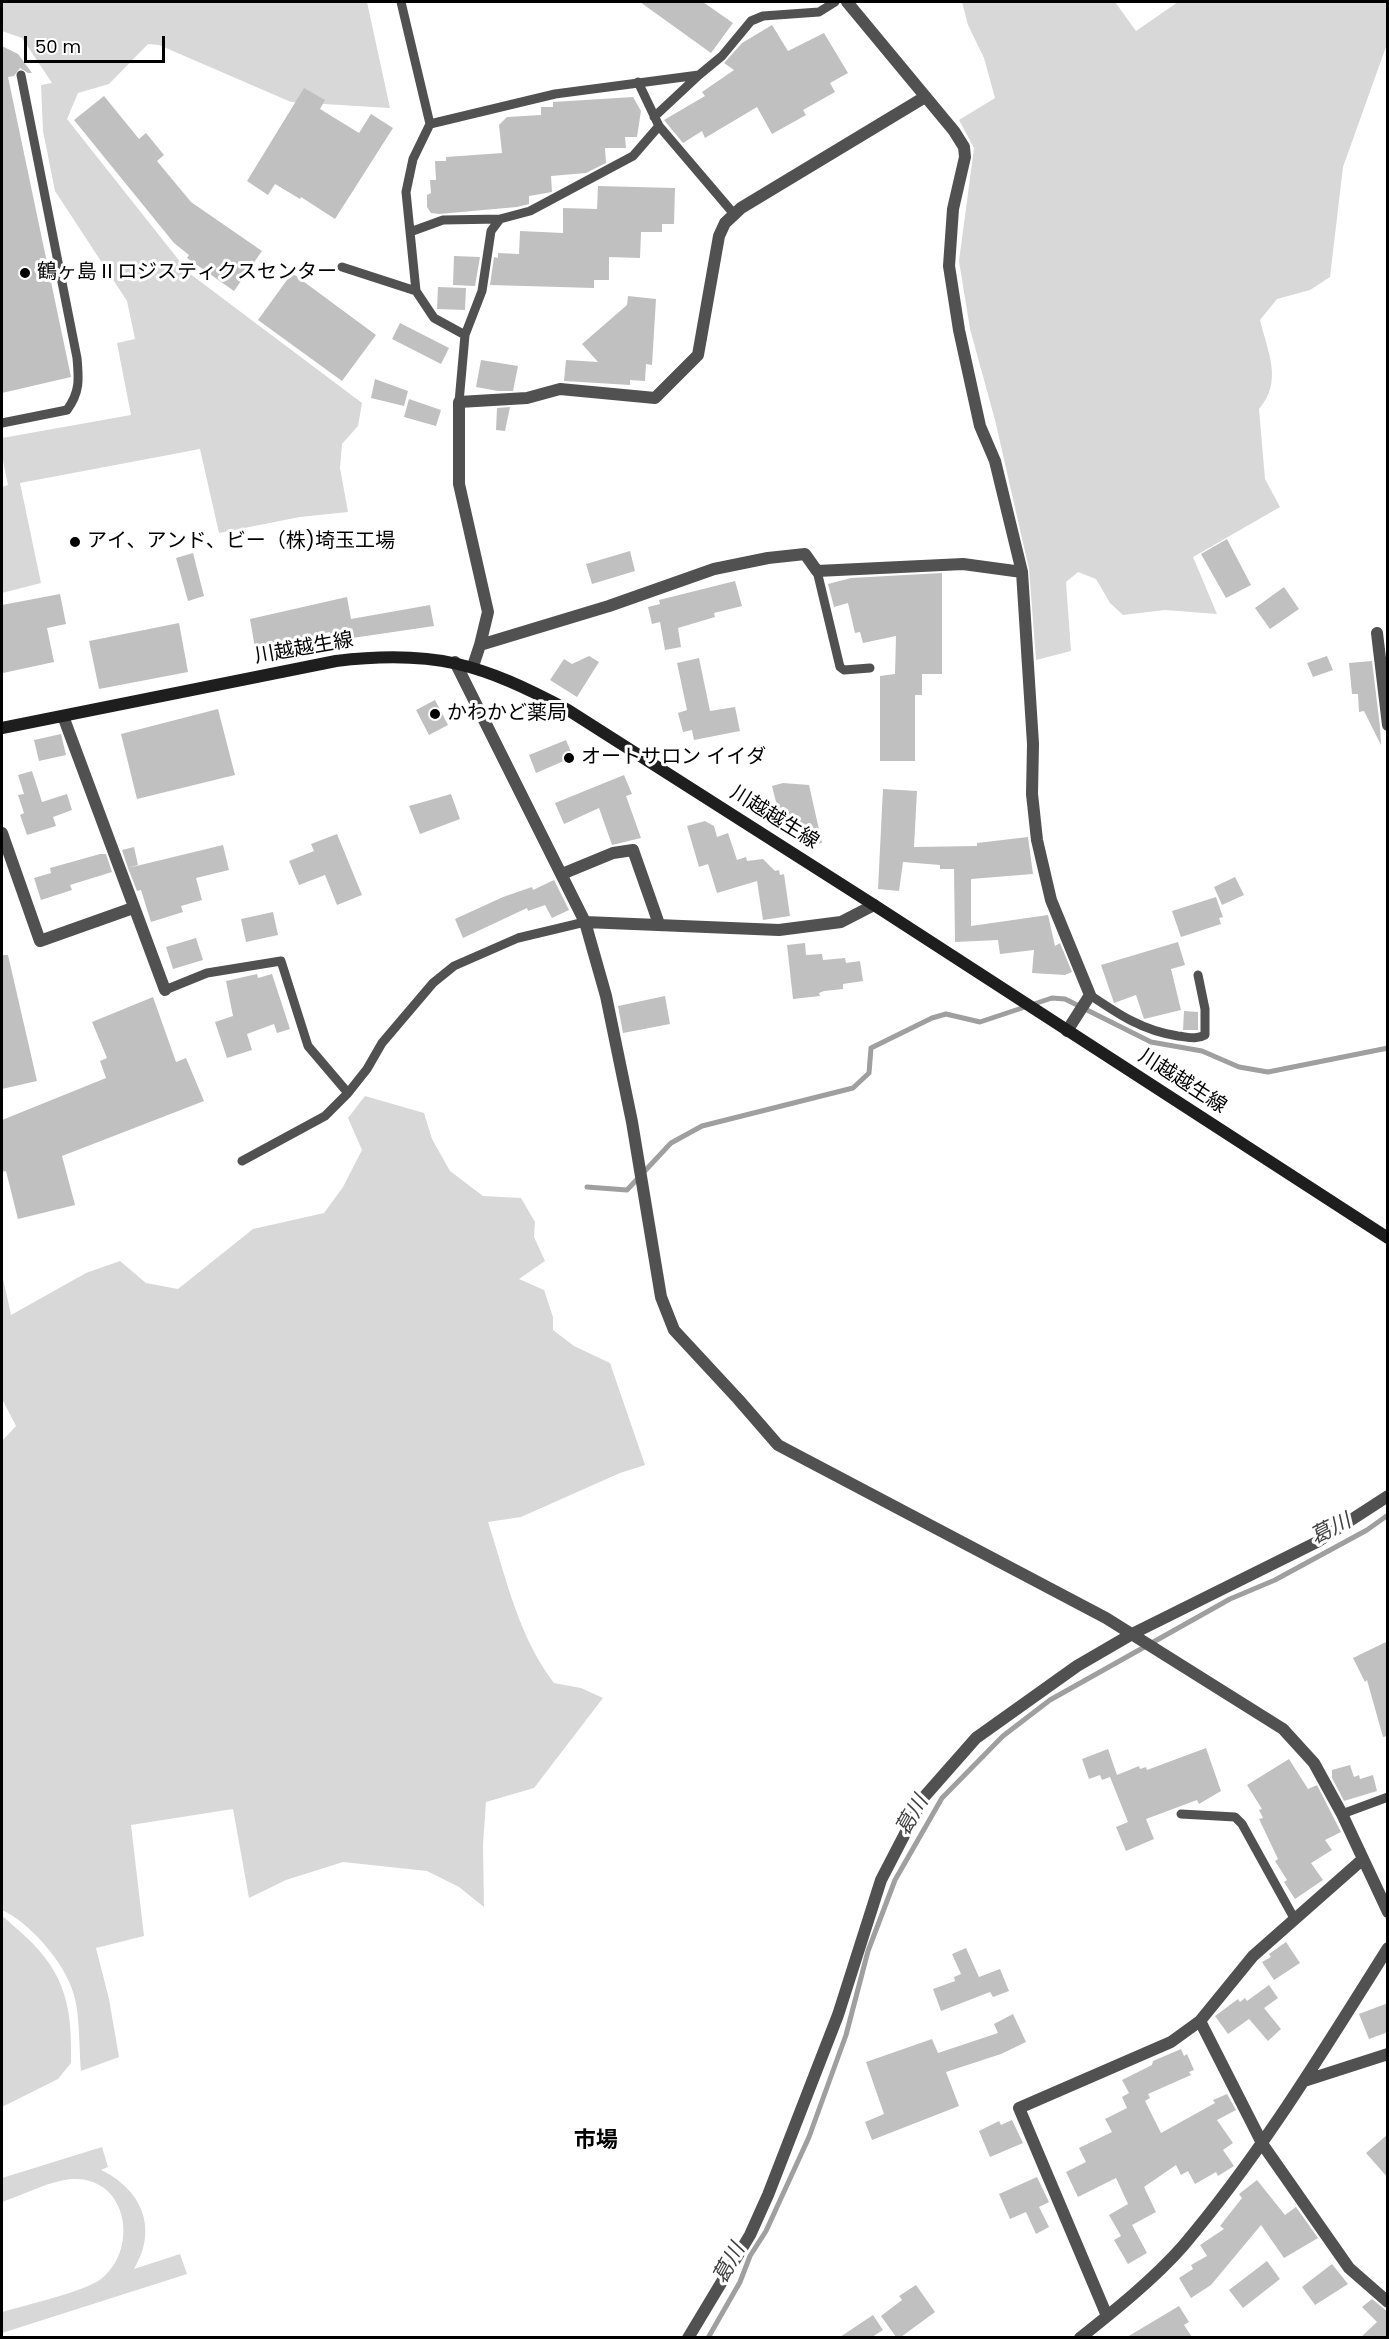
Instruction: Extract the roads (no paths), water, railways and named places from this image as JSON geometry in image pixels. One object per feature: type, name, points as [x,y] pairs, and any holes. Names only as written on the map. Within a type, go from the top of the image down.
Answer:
[{"type":"main road","name":"川越越生線","points":[[2,728],[336,661],[375,656],[455,662],[473,666],[517,683],[568,710],[1388,1238]]},
{"type":"street","points":[[847,2],[954,131],[964,147],[965,166],[953,209],[949,245],[952,284],[980,426],[999,472],[1022,572],[1033,744],[1032,794],[1037,840],[1051,900],[1090,994],[1067,1031]]},
{"type":"street","points":[[473,666],[488,612],[459,484],[459,402],[527,398],[560,389],[655,398],[698,355],[719,236],[734,214],[925,97]]},
{"type":"street","points":[[480,645],[609,606],[714,569],[768,558],[805,554],[818,571],[963,564],[1022,572]]},
{"type":"street","points":[[1377,633],[1388,725]]},
{"type":"street","points":[[455,662],[585,922],[597,960],[632,1122],[661,1297],[674,1330],[738,1398],[778,1445],[1132,1634],[1283,1729],[1314,1763],[1342,1814],[1388,1912]]},
{"type":"street","points":[[63,716],[132,908],[165,990]]},
{"type":"street","points":[[2,833],[40,941],[132,908]]},
{"type":"street","points":[[562,874],[613,853],[633,850],[659,924]]},
{"type":"street","points":[[585,922],[779,930],[841,922],[874,905]]},
{"type":"street","points":[[688,2337],[750,2235],[768,2195],[834,2026],[880,1880],[924,1797],[976,1738],[1077,1666],[1132,1634],[1317,1542],[1388,1496]]},
{"type":"street","points":[[1107,2316],[1020,2108],[1171,2042],[1200,2021],[1253,1956],[1363,1858]]},
{"type":"street","points":[[1080,2337],[1107,2316],[1181,2248],[1263,2145],[1388,1948]]},
{"type":"street","points":[[1200,2021],[1263,2145],[1349,2268],[1388,2302]]},
{"type":"street","points":[[1304,2081],[1388,2054]]},
{"type":"lane","points":[[401,2],[430,124],[413,159],[406,192],[416,291],[435,318],[465,335]]},
{"type":"lane","points":[[410,231],[443,220],[500,219],[530,211],[633,156],[656,121],[699,75],[722,56],[751,21],[763,16],[819,12],[835,2]]},
{"type":"lane","points":[[2,423],[67,410],[77,397],[80,385],[77,358],[21,75]]},
{"type":"lane","points":[[430,124],[555,94],[699,75]]},
{"type":"lane","points":[[638,82],[656,121],[734,214]]},
{"type":"lane","points":[[459,402],[465,335],[482,291],[491,231],[500,219]]},
{"type":"lane","points":[[342,267],[416,291]]},
{"type":"lane","points":[[818,571],[840,667],[844,670],[870,668]]},
{"type":"lane","points":[[242,1161],[325,1116],[367,1070],[381,1042],[433,983],[454,966],[518,938],[585,922]]},
{"type":"lane","points":[[165,990],[207,973],[281,961],[308,1046],[348,1093]]},
{"type":"lane","points":[[1090,994],[1137,1026],[1156,1033],[1198,1039],[1205,1035],[1205,1009],[1198,975]]},
{"type":"lane","points":[[1342,1814],[1388,1797]]},
{"type":"lane","points":[[1181,1814],[1235,1817],[1242,1824],[1294,1918]]},
{"type":"waterway","points":[[587,1187],[627,1190],[671,1143],[702,1126],[853,1088],[869,1073],[871,1048],[932,1018],[946,1014],[980,1022],[1052,998],[1065,999],[1151,1042],[1202,1051],[1239,1067],[1268,1072],[1388,1048]]},
{"type":"waterway","name":"葛川","points":[[708,2338],[740,2282],[750,2256],[766,2231],[809,2137],[846,2035],[868,1951],[895,1880],[942,1798],[1003,1736],[1050,1700],[1230,1599],[1275,1580],[1367,1530],[1388,1515]]},
{"type":"place","name":"鶴ヶ島Ⅱロジスティクスセンター","points":[[25,273]]},
{"type":"place","name":"アイ、アンド、ビー（株)埼玉工場","points":[[75,542]]},
{"type":"place","name":"かわかど薬局","points":[[435,714]]},
{"type":"place","name":"オートサロン イイダ","points":[[569,758]]},
{"type":"district","name":"市場","points":[[596,2141]]}]
